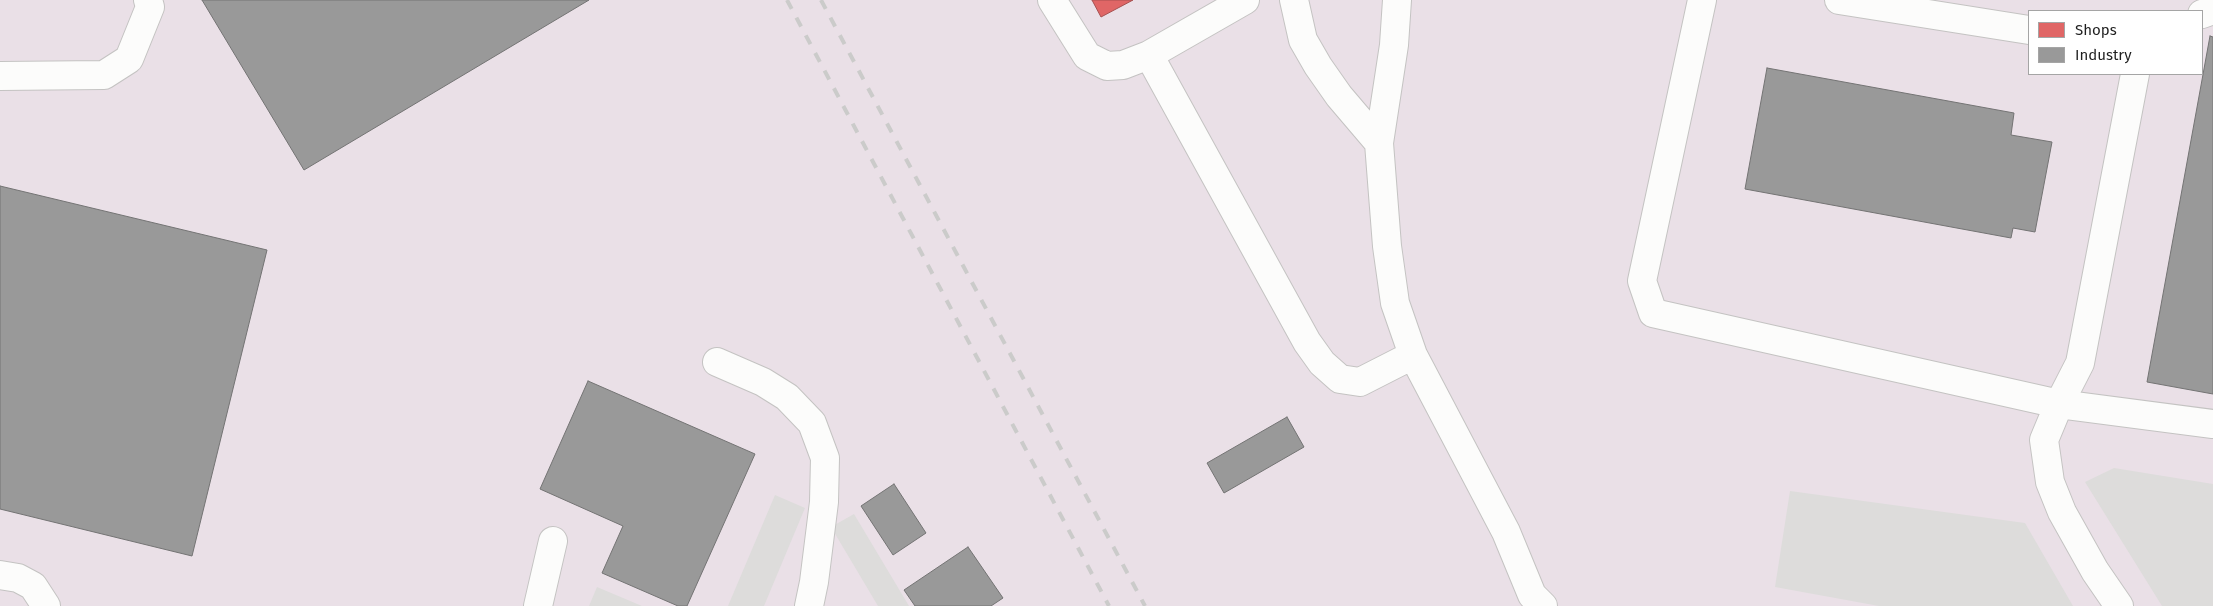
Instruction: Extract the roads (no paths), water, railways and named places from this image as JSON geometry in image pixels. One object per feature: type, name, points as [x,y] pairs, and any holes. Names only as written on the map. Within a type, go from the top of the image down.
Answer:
[{"type":"lane","points":[[0,76],[104,76],[129,59],[150,7],[148,0]]},
{"type":"lane","points":[[1052,0],[1087,56],[1108,66],[1123,65],[1149,55],[1245,0]]},
{"type":"lane","points":[[1294,0],[1303,40],[1318,66],[1338,96],[1379,143]]},
{"type":"lane","points":[[1398,0],[1394,45],[1379,143],[1395,303],[1413,355],[1506,532],[1532,595],[1543,606]]},
{"type":"lane","points":[[1702,0],[1642,281],[1653,313],[2059,404],[2213,424]]},
{"type":"lane","points":[[1839,0],[2028,30]]},
{"type":"lane","points":[[1149,55],[1307,342],[1322,363],[1340,379],[1360,382],[1413,355]]},
{"type":"lane","points":[[2119,606],[2095,571],[2062,512],[2050,482],[2044,440],[2059,404],[2080,363],[2135,75]]},
{"type":"lane","points":[[717,362],[762,382],[787,397],[812,423],[826,458],[824,502],[814,582],[809,606]]},
{"type":"lane","points":[[538,606],[553,541]]},
{"type":"lane","points":[[0,575],[18,578],[34,586],[46,606]]},
{"type":"railway","points":[[787,0],[1109,606]]},
{"type":"railway","points":[[821,0],[1145,606]]}]
